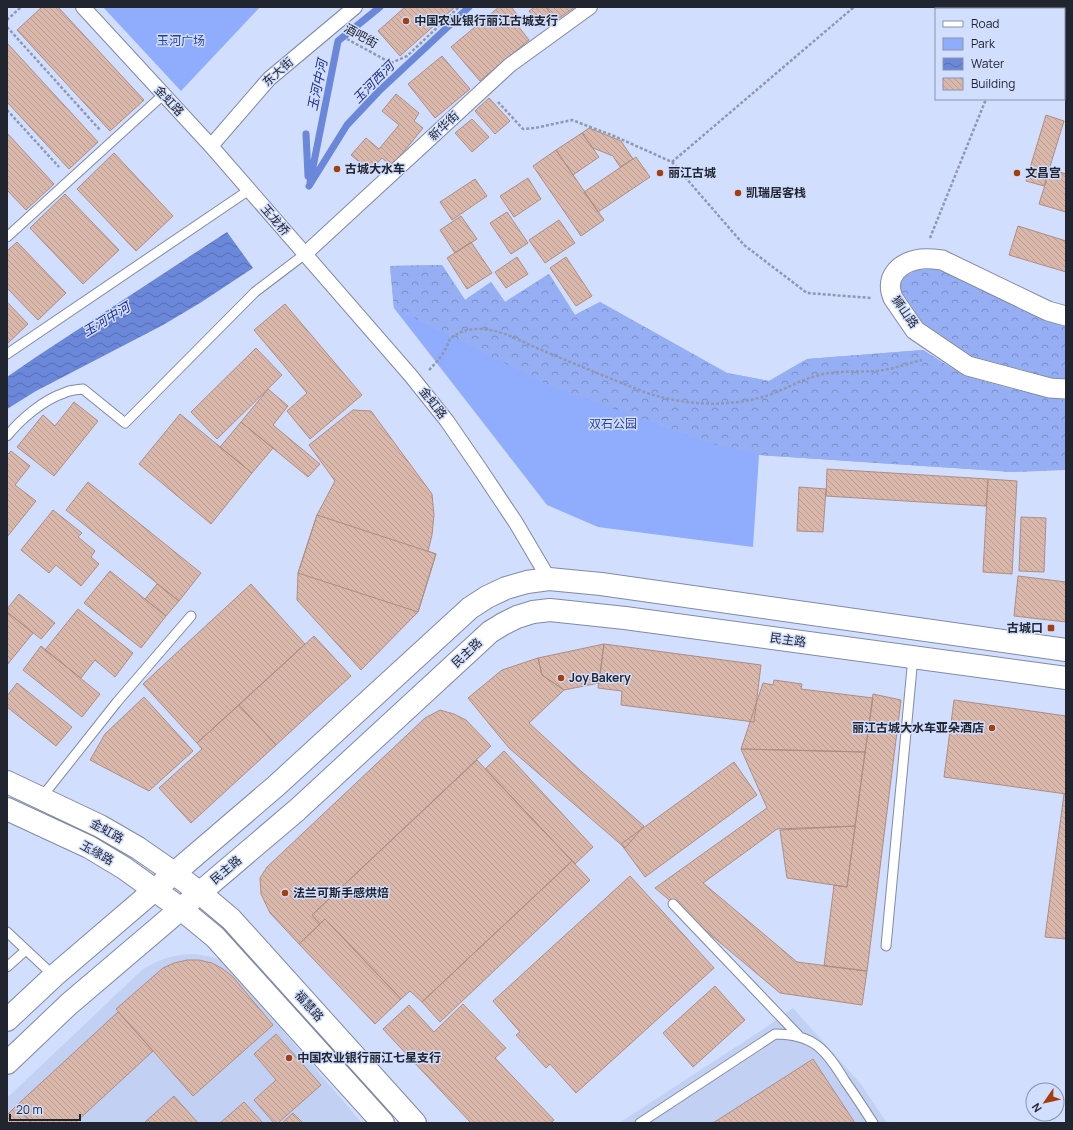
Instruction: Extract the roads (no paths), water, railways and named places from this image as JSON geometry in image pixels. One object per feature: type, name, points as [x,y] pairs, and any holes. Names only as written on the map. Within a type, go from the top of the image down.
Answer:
[{"type":"main road","points":[[7,1020],[54,976],[276,786],[470,608],[487,597],[506,588],[527,582],[549,579],[601,584],[1066,650]]},
{"type":"main road","name":"民主路","points":[[7,1063],[69,1004],[297,810],[490,632],[517,617],[533,612],[550,610],[1066,678]]},
{"type":"main road","name":"金虹路","points":[[7,782],[100,826],[138,848],[200,893]]},
{"type":"main road","name":"玉缘路","points":[[7,809],[89,847],[124,868],[181,909]]},
{"type":"main road","name":"福慧路","points":[[200,893],[231,919],[415,1123]]},
{"type":"main road","name":"福慧路","points":[[181,909],[215,937],[383,1123]]},
{"type":"street","name":"金虹路","points":[[83,7],[252,193]]},
{"type":"street","name":"东大街","points":[[210,146],[269,79],[355,7]]},
{"type":"street","name":"新华街","points":[[305,254],[510,65],[590,7]]},
{"type":"street","name":"玉龙桥","points":[[252,193],[295,243]]},
{"type":"street","name":"金虹路","points":[[295,243],[411,376],[447,421],[516,523],[549,579]]},
{"type":"street","name":"狮山路","points":[[1066,316],[1048,311],[942,260],[922,259],[913,261],[897,269],[891,280],[891,292],[915,330],[968,366],[1050,388],[1066,389]]},
{"type":"lane","points":[[7,237],[163,95]]},
{"type":"lane","points":[[7,354],[252,193]]},
{"type":"lane","points":[[7,436],[15,426],[36,408],[58,395],[82,389],[125,423],[255,292],[305,254]]},
{"type":"lane","points":[[41,798],[117,702],[191,616]]},
{"type":"lane","points":[[886,946],[912,657]]},
{"type":"lane","points":[[673,904],[800,1037]]},
{"type":"lane","points":[[7,932],[54,976]]},
{"type":"lane","points":[[7,967],[26,950]]},
{"type":"lane","points":[[640,1123],[775,1034],[788,1034],[800,1037],[813,1042],[824,1051],[833,1061],[872,1123]]},
{"type":"water","points":[[227,232],[253,268],[200,303],[163,325],[36,391],[7,409],[7,377]]},
{"type":"waterway","name":"玉河中河","points":[[310,182],[338,41],[380,7]]},
{"type":"waterway","name":"玉河西河","points":[[309,186],[347,125],[379,91],[469,7]]},
{"type":"waterway","points":[[306,134],[308,176]]},
{"type":"place","name":"中国农业银行丽江古城支行","points":[[406,21]]},
{"type":"place","name":"古城大水车","points":[[337,169]]},
{"type":"place","name":"丽江古城","points":[[660,173]]},
{"type":"place","name":"文昌宫","points":[[1017,173]]},
{"type":"place","name":"凯瑞居客栈","points":[[738,193]]},
{"type":"place","name":"古城口","points":[[1051,628]]},
{"type":"place","name":"Joy Bakery","points":[[561,678]]},
{"type":"place","name":"丽江古城大水车亚朵酒店","points":[[992,728]]},
{"type":"place","name":"法兰可斯手感烘焙","points":[[285,893]]},
{"type":"place","name":"中国农业银行丽江七星支行","points":[[289,1058]]},
{"type":"park label","name":"玉河广场","points":[[181,41]]},
{"type":"park label","name":"双石公园","points":[[613,424]]}]
